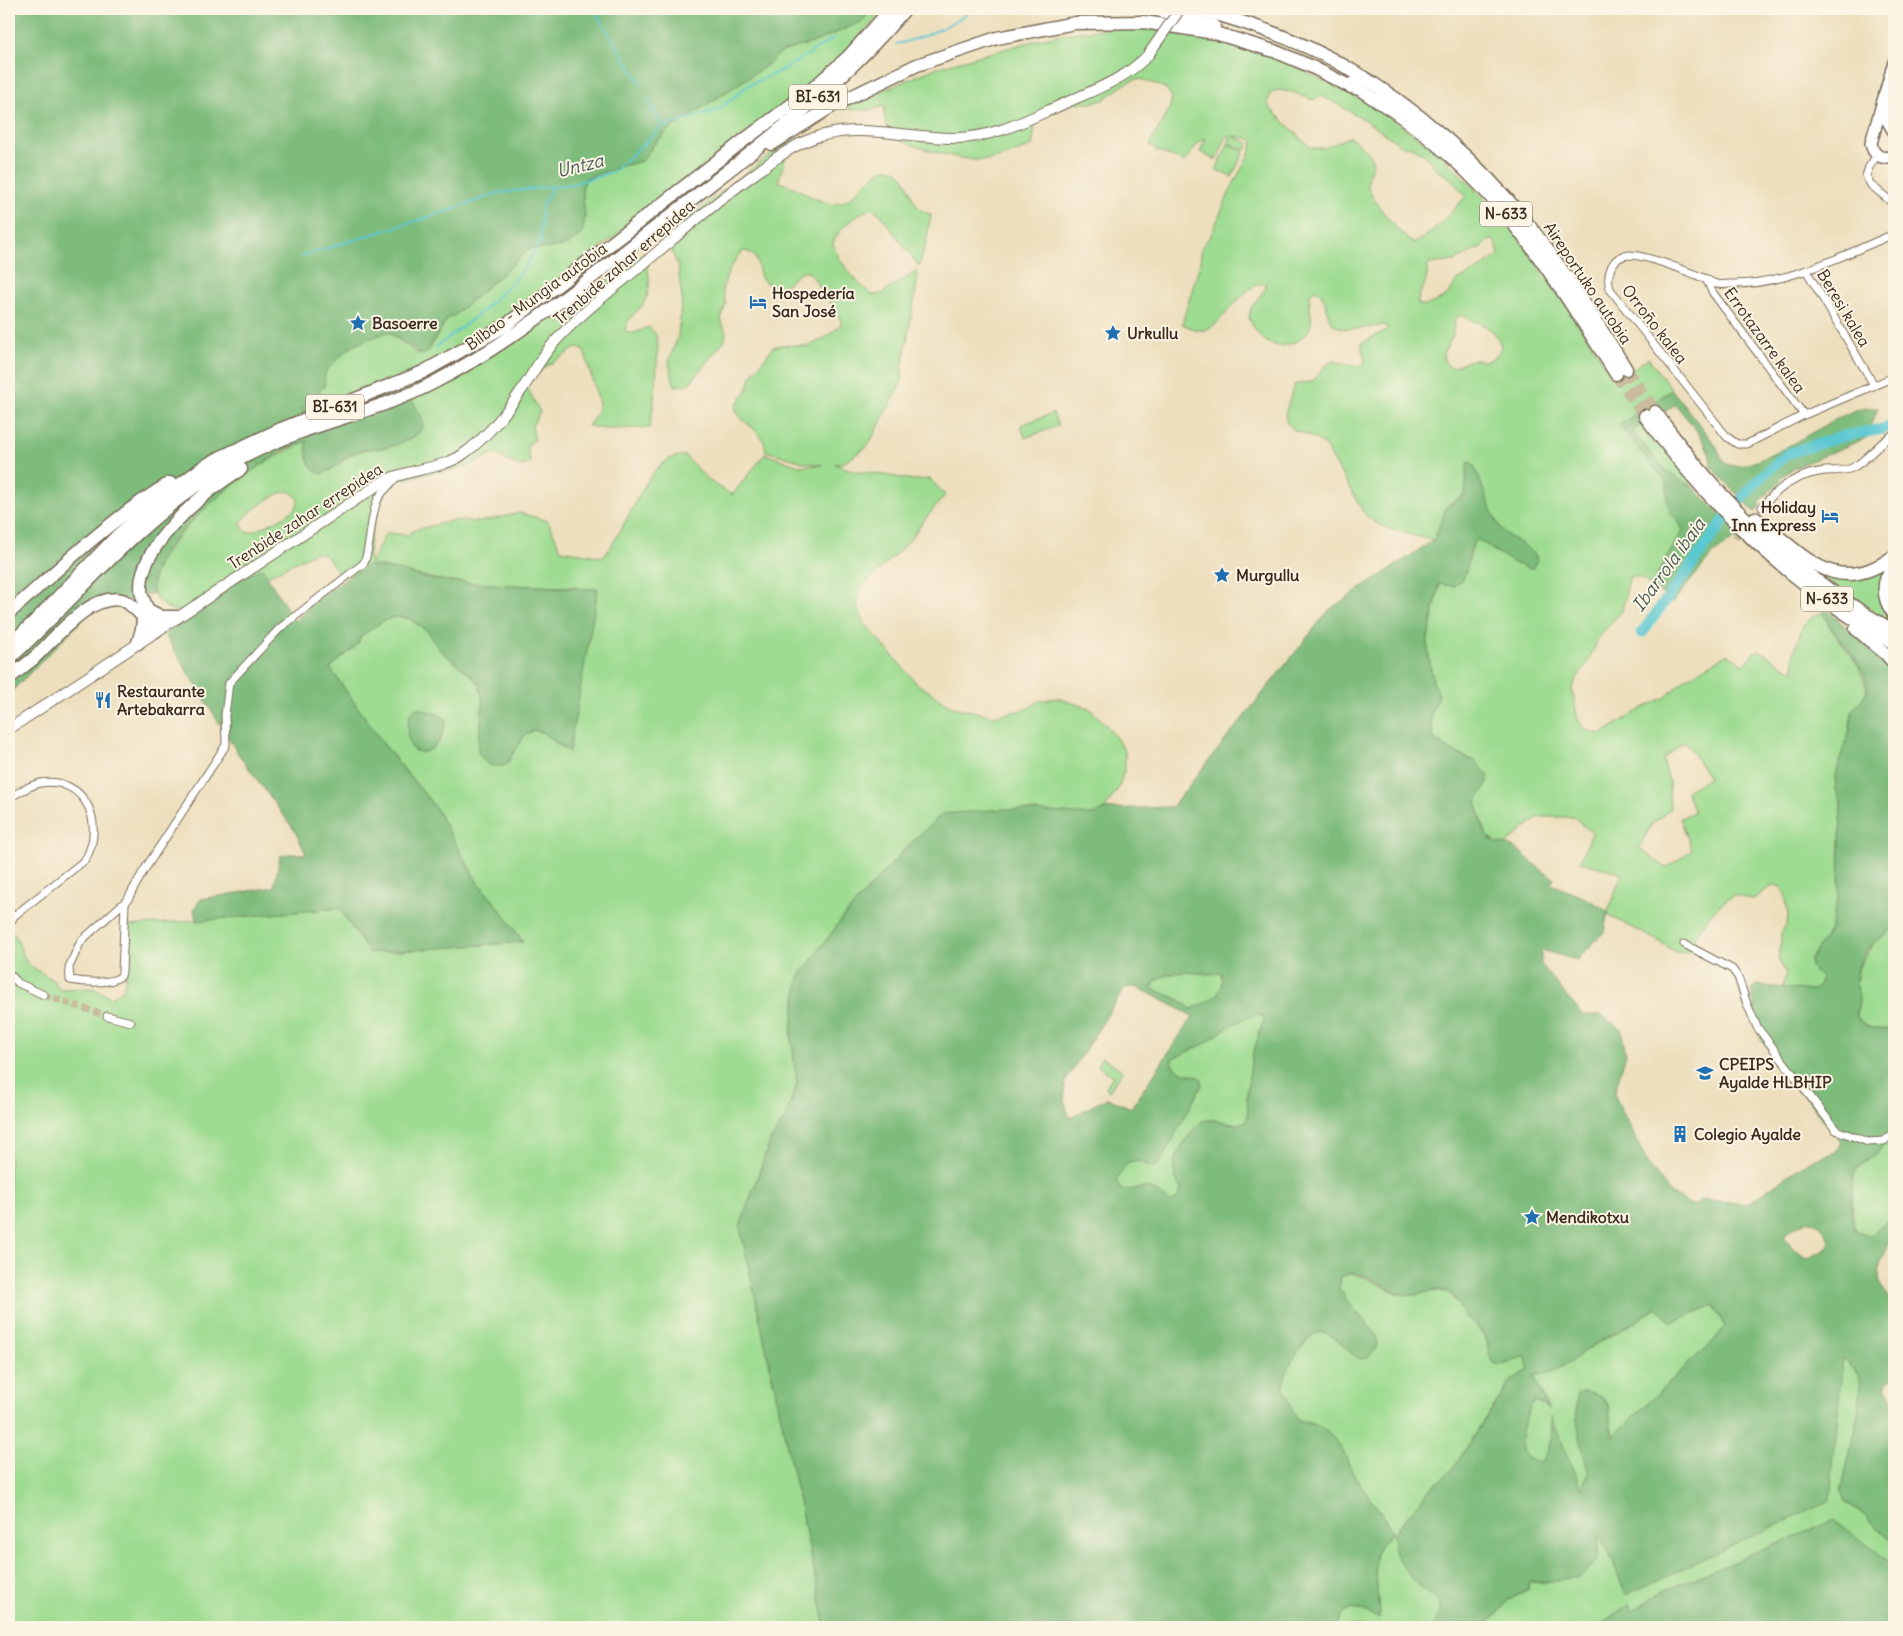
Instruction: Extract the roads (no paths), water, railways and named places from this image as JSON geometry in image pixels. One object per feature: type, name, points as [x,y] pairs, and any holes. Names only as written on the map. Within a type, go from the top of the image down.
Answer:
[{"type":"highway","name":"Bilbao - Mungia autobia","points":[[9,645],[118,536],[148,509],[203,467],[281,429],[423,372],[505,326],[811,90],[848,58],[891,9]]},
{"type":"highway","name":"Bilbao - Mungia autobia","points":[[9,659],[41,630],[111,557],[145,525],[205,480],[246,456],[272,444],[432,384],[477,360],[513,336],[721,176],[806,107],[856,64],[904,9]]},
{"type":"highway","name":"N-633","points":[[1154,9],[1194,13],[1320,65],[1352,82],[1359,89]]},
{"type":"highway","name":"Aireportuko autobia","points":[[1194,13],[1267,30],[1318,52],[1373,83],[1414,113],[1477,167],[1530,227],[1588,308],[1621,372],[1582,320],[1524,236],[1496,202],[1450,156],[1420,131],[1359,89]]},
{"type":"highway","points":[[721,176],[834,105],[917,65],[997,38],[1075,23],[1144,22],[1215,33],[1274,51],[1359,89]]},
{"type":"highway","name":"N-633","points":[[1894,631],[1869,617],[1839,596],[1780,550],[1697,466],[1650,414],[1659,436],[1698,482],[1764,549],[1866,628],[1894,643]]},
{"type":"highway","points":[[156,631],[146,615],[142,600],[141,586],[145,568],[166,534],[187,510],[209,490],[246,466],[350,416]]},
{"type":"highway","points":[[1697,466],[1751,515],[1795,551],[1832,572],[1862,574],[1873,570],[1894,556]]},
{"type":"highway","points":[[9,613],[58,568],[119,517],[192,470],[203,467]]},
{"type":"highway","points":[[1764,549],[1810,595],[1857,630],[1894,663]]},
{"type":"highway","points":[[1894,566],[1887,576],[1884,593],[1886,602],[1894,614]]},
{"type":"highway","points":[[9,678],[66,626],[90,608],[108,600],[124,600],[146,615],[177,617]]},
{"type":"highway","points":[[138,643],[146,615]]},
{"type":"main road","points":[[1894,62],[1872,137],[1871,147],[1877,155],[1884,158],[1894,157]]},
{"type":"main road","points":[[1883,97],[1887,120],[1894,132]]},
{"type":"main road","points":[[1872,137],[1884,129],[1894,132]]},
{"type":"street","name":"Trenbide zahar errepidea","points":[[138,643],[384,481],[397,475],[452,461],[473,447],[521,391],[542,357],[569,327],[713,205],[770,162],[793,148],[808,140],[840,132],[879,132],[959,138],[996,132],[1112,82],[1134,69],[1148,55],[1180,9]]},
{"type":"street","points":[[1877,155],[1868,167],[1866,176],[1872,185],[1894,204]]},
{"type":"street","name":"Orroño kalea","points":[[1804,416],[1747,444],[1737,444],[1727,437],[1610,289],[1607,280],[1608,272],[1611,266],[1622,257],[1630,255],[1656,262],[1716,284],[1753,284],[1806,270],[1894,234]]},
{"type":"street","name":"Beresi kalea","points":[[1806,270],[1874,385]]},
{"type":"street","name":"Errotazarre kalea","points":[[1705,279],[1713,293],[1804,416]]},
{"type":"street","points":[[1804,416],[1894,377]]},
{"type":"street","points":[[1762,507],[1781,488],[1795,480],[1810,474],[1850,469],[1861,463],[1894,434]]},
{"type":"street","points":[[129,898],[82,941],[69,967],[70,980],[81,982],[112,981],[121,976],[125,904],[129,898],[143,872],[226,744],[225,714],[229,683],[280,628],[364,563],[368,554],[378,498],[397,475]]},
{"type":"street","points":[[9,729],[138,643]]},
{"type":"street","points":[[9,798],[35,784],[62,785],[78,794],[84,800],[92,812],[94,828],[92,846],[85,860],[14,916],[9,925]]},
{"type":"street","points":[[1684,944],[1732,970],[1738,977],[1757,1027],[1836,1130],[1868,1142],[1884,1140],[1894,1133]]},
{"type":"street","points":[[9,973],[18,983],[44,995]]},
{"type":"street","points":[[107,1016],[131,1022]]},
{"type":"waterway","points":[[593,9],[640,83]]},
{"type":"waterway","name":"Untza","points":[[896,44],[937,31],[974,9]]},
{"type":"waterway","name":"Untza","points":[[302,256],[445,212],[498,193],[572,184],[613,172],[662,127],[720,109],[747,86],[786,68],[834,38]]},
{"type":"waterway","points":[[648,100],[662,127]]},
{"type":"waterway","points":[[435,348],[483,311],[520,274],[540,243],[542,206],[553,186]]},
{"type":"waterway","name":"Ibarrola ibaia","points":[[1741,500],[1760,478],[1787,454],[1843,436],[1883,429],[1894,423]]},
{"type":"waterway","name":"Ibarrola ibaia","points":[[1642,633],[1725,519]]},
{"type":"tunnel","points":[[1626,369],[1655,412]]},
{"type":"tunnel","points":[[1616,374],[1645,416]]},
{"type":"tunnel","points":[[1735,538],[1745,527]]},
{"type":"tunnel","points":[[44,995],[107,1016]]},
{"type":"place","name":"Hospedería San José","points":[[758,302]]},
{"type":"place","name":"Basoerre","points":[[358,323]]},
{"type":"place","name":"Urkullu","points":[[1113,333]]},
{"type":"place","name":"Holiday Inn Express","points":[[1830,516]]},
{"type":"place","name":"Murgullu","points":[[1222,575]]},
{"type":"place","name":"Restaurante Artebakarra","points":[[103,700]]},
{"type":"place","name":"CPEIPS Ayalde HLBHIP","points":[[1705,1073]]},
{"type":"place","name":"Colegio Ayalde","points":[[1680,1134]]},
{"type":"place","name":"Mendikotxu","points":[[1532,1217]]}]
